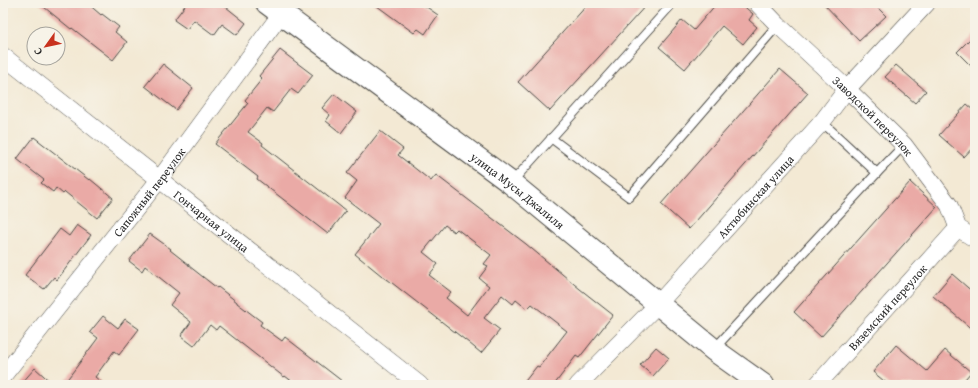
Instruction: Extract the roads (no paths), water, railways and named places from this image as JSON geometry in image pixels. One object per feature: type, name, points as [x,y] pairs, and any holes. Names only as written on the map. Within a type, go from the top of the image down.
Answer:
[{"type":"street","name":"Заводской переулок","points":[[757,3],[778,25],[847,89],[904,145],[948,205],[958,228]]},
{"type":"street","name":"Актюбинская улица","points":[[578,385],[658,304],[822,122],[847,89],[927,3]]},
{"type":"street","name":"Сапожный переулок","points":[[3,376],[159,180],[279,7]]},
{"type":"street","name":"улица Мусы Джалиля","points":[[279,7],[511,183],[714,350],[763,385]]},
{"type":"street","name":"Гончарная улица","points":[[3,56],[420,385]]},
{"type":"street","points":[[958,228],[975,239]]},
{"type":"street","name":"Вяземский переулок","points":[[817,385],[958,228]]},
{"type":"lane","points":[[511,183],[673,3]]},
{"type":"lane","points":[[551,138],[629,197],[778,25]]},
{"type":"lane","points":[[822,122],[877,173]]},
{"type":"lane","points":[[714,350],[904,145]]}]
